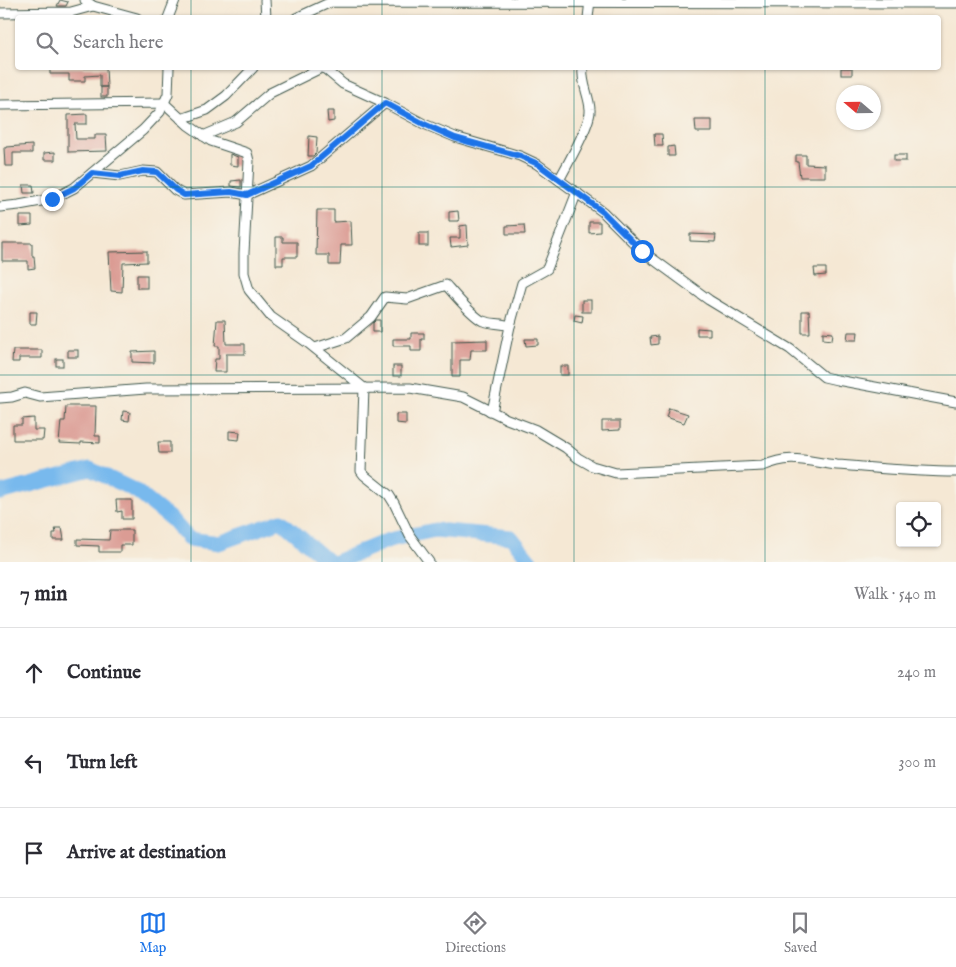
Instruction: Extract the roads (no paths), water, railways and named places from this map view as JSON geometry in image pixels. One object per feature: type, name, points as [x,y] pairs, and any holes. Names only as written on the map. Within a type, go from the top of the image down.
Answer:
[{"type":"street","points":[[85,0],[93,6],[126,15]]},
{"type":"street","points":[[169,15],[175,0]]},
{"type":"street","points":[[265,0],[266,15]]},
{"type":"street","points":[[588,15],[590,1]]},
{"type":"street","points":[[303,15],[331,2],[956,3]]},
{"type":"street","points":[[0,13],[72,12],[93,6]]},
{"type":"street","points":[[0,207],[52,199],[74,188],[143,130],[160,112],[168,94],[169,70]]},
{"type":"street","points":[[181,119],[207,110],[226,96],[251,70]]},
{"type":"street","points":[[203,136],[236,122],[270,92],[318,70]]},
{"type":"street","points":[[325,70],[343,84],[455,138],[520,156],[538,164],[603,212],[642,251],[709,300],[790,349],[824,377],[956,402]]},
{"type":"street","points":[[559,180],[578,144],[591,111],[585,91],[583,70]]},
{"type":"street","points":[[0,105],[164,103],[181,119],[211,141],[247,153],[249,161],[244,273],[249,290],[271,316],[315,348],[364,388]]},
{"type":"street","points":[[92,173],[120,176],[143,171],[157,172],[184,195],[231,192],[247,195],[311,166],[385,103]]},
{"type":"street","points":[[490,411],[522,283],[547,269],[577,192]]},
{"type":"street","points":[[315,348],[346,338],[371,316],[385,296],[407,299],[446,285],[457,298],[482,320],[510,326]]},
{"type":"street","points":[[0,398],[25,393],[40,397],[146,388],[410,388],[434,391],[463,398],[536,430],[592,466],[616,472],[762,466],[778,460],[800,459],[835,464],[956,472]]},
{"type":"street","points":[[364,388],[361,470],[364,475],[389,495],[410,536],[429,562]]},
{"type":"waterway","points":[[0,493],[90,469],[136,491],[172,520],[189,539],[219,543],[281,521],[329,562]]},
{"type":"waterway","points":[[336,562],[389,540],[435,530],[511,537],[531,562]]}]
